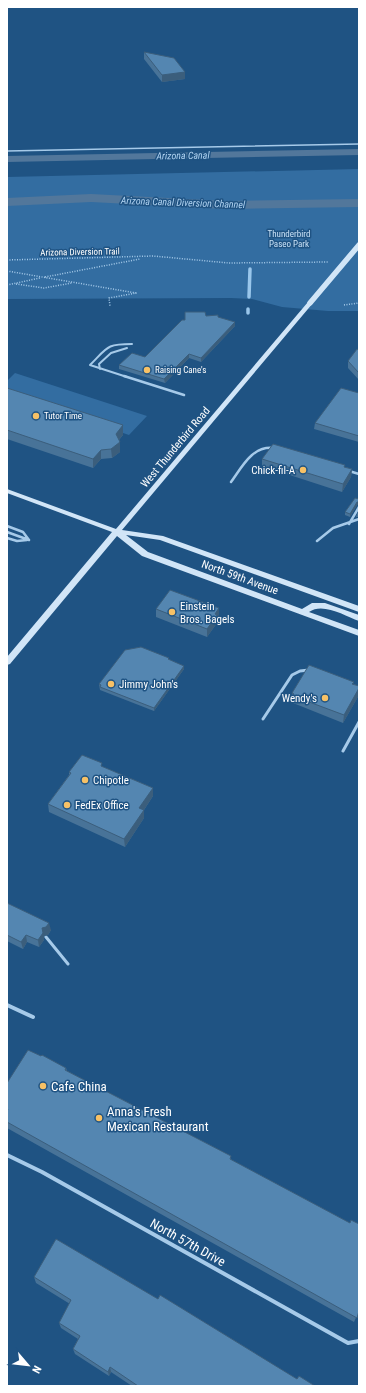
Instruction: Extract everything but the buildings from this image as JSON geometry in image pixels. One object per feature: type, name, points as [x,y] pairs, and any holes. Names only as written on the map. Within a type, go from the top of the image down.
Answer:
[{"type":"main road","name":"West Thunderbird Road","points":[[7,662],[359,245]]},
{"type":"main road","name":"North 59th Avenue","points":[[7,491],[118,532],[162,538],[359,609]]},
{"type":"main road","name":"North 59th Avenue","points":[[118,532],[145,554],[359,632]]},
{"type":"main road","points":[[303,612],[312,606],[325,606],[359,618]]},
{"type":"lane","points":[[7,151],[359,144]]},
{"type":"lane","points":[[132,344],[117,344],[109,346],[90,365],[184,395]]},
{"type":"lane","points":[[100,369],[99,364],[108,354],[114,350],[127,348]]},
{"type":"lane","points":[[231,482],[254,452],[259,448],[274,448]]},
{"type":"lane","points":[[342,469],[359,474]]},
{"type":"lane","points":[[348,524],[359,507]]},
{"type":"lane","points":[[317,541],[333,528],[359,519]]},
{"type":"lane","points":[[7,526],[23,532],[29,540]]},
{"type":"lane","points":[[7,532],[29,540]]},
{"type":"lane","points":[[7,538],[17,541],[29,540]]},
{"type":"lane","points":[[263,719],[292,675],[300,671],[309,670],[316,672]]},
{"type":"lane","points":[[343,751],[359,722]]},
{"type":"lane","points":[[46,937],[68,964]]},
{"type":"lane","points":[[7,1005],[33,1017]]},
{"type":"lane","name":"North 57th Drive","points":[[7,1155],[42,1172],[348,1343],[359,1342]]},
{"type":"path","name":"Arizona Diversion Trail","points":[[7,285],[152,256]]},
{"type":"path","name":"Arizona Diversion Trail","points":[[7,260],[152,256],[236,263],[336,262]]},
{"type":"path","name":"Arizona Diversion Trail","points":[[7,271],[136,293],[109,298],[110,306]]},
{"type":"path","name":"Arizona Diversion Trail","points":[[13,283],[38,289],[50,288],[74,282]]},
{"type":"path","points":[[344,305],[359,303]]},
{"type":"green space","name":"Thunderbird Paseo Park","points":[[359,169],[359,311],[328,311],[282,307],[252,299],[231,298],[7,299],[7,177]]},
{"type":"green space","points":[[15,373],[147,416],[129,435],[7,394],[7,381]]},
{"type":"waterway","name":"Arizona Canal","points":[[7,159],[359,152]]},
{"type":"waterway","name":"Arizona Canal Diversion Channel","points":[[7,202],[91,198],[226,205],[359,203]]},
{"type":"waterway","points":[[249,297],[250,269]]},
{"type":"place","name":"Raising Cane's","points":[[147,370]]},
{"type":"place","name":"Tutor Time","points":[[36,416]]},
{"type":"place","name":"Chick-fil-A","points":[[303,470]]},
{"type":"place","name":"Einstein Bros. Bagels","points":[[172,612]]},
{"type":"place","name":"Jimmy John's","points":[[111,684]]},
{"type":"place","name":"Wendy's","points":[[325,698]]},
{"type":"place","name":"Chipotle","points":[[85,780]]},
{"type":"place","name":"FedEx Office","points":[[67,805]]},
{"type":"place","name":"Cafe China","points":[[43,1086]]},
{"type":"place","name":"Anna's Fresh Mexican Restaurant","points":[[99,1118]]}]
